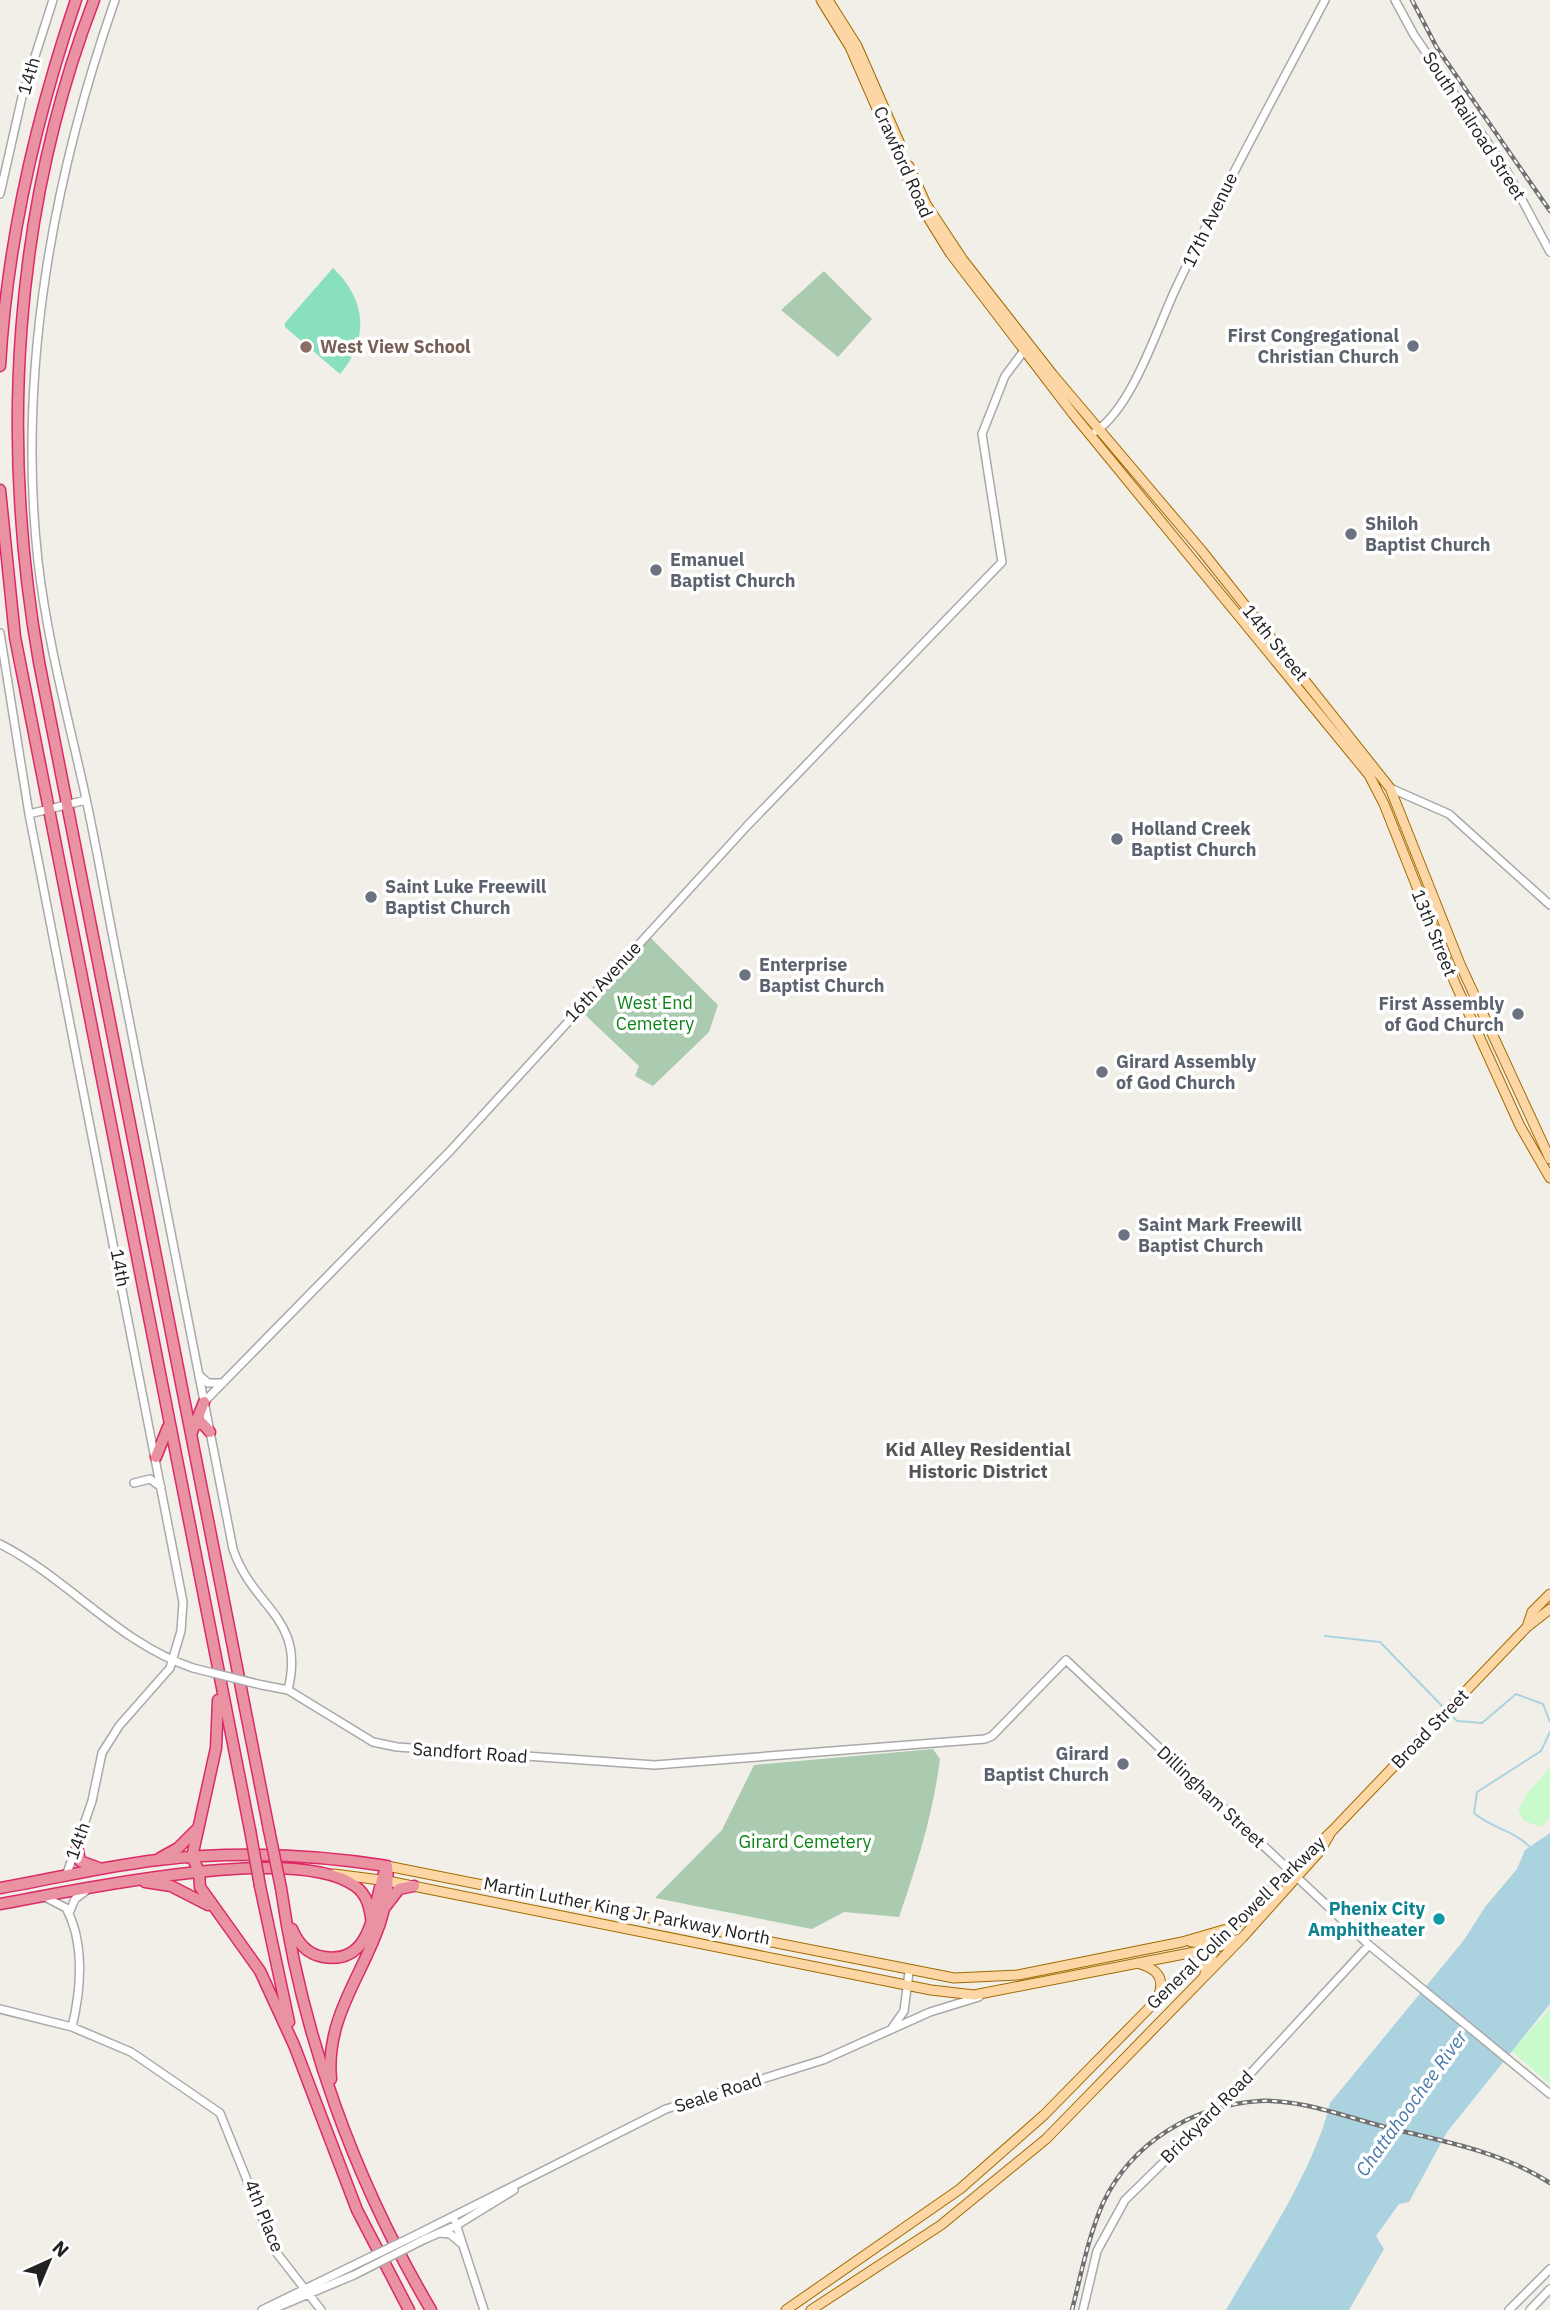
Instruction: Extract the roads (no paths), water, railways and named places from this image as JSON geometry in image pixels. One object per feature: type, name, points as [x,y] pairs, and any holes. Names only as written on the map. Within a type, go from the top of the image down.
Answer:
[{"type":"highway","points":[[0,366],[9,271],[38,123],[76,0]]},
{"type":"highway","points":[[94,0],[67,79],[40,192],[22,313],[17,391],[17,469],[26,585],[284,1912],[310,2024],[333,2097],[374,2200],[432,2310]]},
{"type":"highway","points":[[0,490],[9,598],[215,1665],[294,2045]]},
{"type":"highway","points":[[183,1397],[191,1407],[204,1402]]},
{"type":"highway","points":[[192,1430],[204,1402]]},
{"type":"highway","points":[[192,1430],[202,1423],[210,1432]]},
{"type":"highway","points":[[156,1457],[169,1425]]},
{"type":"highway","points":[[156,1457],[167,1455],[176,1464]]},
{"type":"highway","points":[[215,1665],[218,1735],[192,1857],[199,1871],[200,1887],[260,1971],[294,2045],[357,2210],[409,2310]]},
{"type":"highway","points":[[156,1860],[178,1848],[196,1830]]},
{"type":"highway","points":[[77,1846],[82,1863],[102,1869]]},
{"type":"highway","name":"Martin Luther King Jr Parkway North","points":[[0,1888],[156,1860],[192,1857],[282,1854],[387,1866]]},
{"type":"highway","points":[[284,1912],[296,1938],[306,1950],[321,1957],[335,1957],[354,1950],[363,1941],[372,1923],[387,1866]]},
{"type":"highway","name":"Martin Luther King Jr Parkway North","points":[[0,1904],[199,1871],[312,1872]]},
{"type":"highway","points":[[312,1872],[357,1887],[368,1902],[372,1923]]},
{"type":"highway","points":[[43,1896],[66,1876]]},
{"type":"highway","points":[[135,1880],[171,1886],[193,1895],[216,1910]]},
{"type":"highway","points":[[383,1912],[384,1880]]},
{"type":"highway","points":[[333,2097],[331,2039],[340,2008],[371,1950],[383,1912],[396,1891],[414,1886]]},
{"type":"main road","name":"Crawford Road","points":[[821,0],[850,47],[932,226],[1027,348]]},
{"type":"main road","name":"Crawford Road","points":[[828,0],[857,46],[926,204],[1027,348]]},
{"type":"main road","name":"14th Street","points":[[1027,348],[1369,775],[1395,837]]},
{"type":"main road","name":"14th Street","points":[[1095,431],[1202,551],[1390,788]]},
{"type":"main road","name":"13th Street","points":[[1390,788],[1460,964],[1550,1159]]},
{"type":"main road","name":"13th Street","points":[[1395,837],[1455,984],[1520,1126],[1550,1178]]},
{"type":"main road","name":"Broad Street","points":[[1527,1628],[1532,1612],[1550,1594]]},
{"type":"main road","name":"Broad Street","points":[[1332,1830],[1527,1628],[1550,1609]]},
{"type":"main road","name":"General Colin Powell Parkway","points":[[786,2310],[960,2189],[1044,2115],[1157,2000],[1332,1830]]},
{"type":"main road","name":"General Colin Powell Parkway","points":[[811,2310],[941,2225],[1017,2164],[1074,2112],[1298,1878],[1320,1851],[1332,1830]]},
{"type":"main road","name":"Martin Luther King Jr Parkway North","points":[[387,1866],[909,1972],[954,1978],[993,1978],[1182,1942],[1232,1927]]},
{"type":"main road","name":"Martin Luther King Jr Parkway North","points":[[312,1872],[384,1880],[906,1985],[974,1995],[1212,1948],[1242,1938]]},
{"type":"main road","points":[[1182,1942],[1212,1948],[1203,1978]]},
{"type":"main road","points":[[1126,1953],[1132,1964],[1157,1971],[1161,1978],[1157,2000]]},
{"type":"street","name":"14th","points":[[0,194],[22,97],[53,0]]},
{"type":"street","points":[[115,0],[87,84],[63,178],[47,266],[36,377],[35,506],[38,559],[48,622],[86,800],[237,1561],[283,1626],[291,1642],[293,1662],[288,1690]]},
{"type":"street","name":"17th Avenue","points":[[1095,431],[1143,365],[1176,289],[1232,175],[1325,0]]},
{"type":"street","name":"South Railroad Street","points":[[1395,0],[1426,53],[1505,168],[1550,252]]},
{"type":"street","name":"16th Avenue","points":[[204,1402],[451,1150],[747,826],[1002,562],[982,434],[1006,376],[1027,348]]},
{"type":"street","name":"14th","points":[[0,633],[29,814],[164,1492],[183,1602],[174,1660],[104,1747],[93,1798],[66,1876]]},
{"type":"street","name":"14th Street","points":[[1390,788],[1449,814],[1550,905]]},
{"type":"street","points":[[29,814],[86,800]]},
{"type":"street","points":[[198,1372],[208,1383],[224,1383]]},
{"type":"street","points":[[134,1483],[152,1480],[164,1492]]},
{"type":"street","name":"Sandfort Road","points":[[0,1544],[36,1564],[139,1643],[193,1668],[288,1690],[384,1746],[616,1763],[693,1763],[973,1741],[992,1736]]},
{"type":"street","name":"Dillingham Street","points":[[992,1736],[1066,1660],[1369,1945],[1550,2094]]},
{"type":"street","name":"14th","points":[[69,1913],[75,1899],[90,1887]]},
{"type":"street","points":[[0,2009],[72,2027],[81,1975],[69,1913],[63,1903],[43,1896]]},
{"type":"street","name":"Brickyard Road","points":[[1083,2310],[1097,2251],[1125,2200],[1214,2113],[1369,1945]]},
{"type":"street","points":[[884,2035],[904,2011],[909,1972]]},
{"type":"street","name":"Seale Road","points":[[269,2310],[310,2296],[354,2275],[454,2215],[666,2109],[823,2060],[884,2035],[930,2012],[996,1992]]},
{"type":"street","name":"4th Place","points":[[72,2027],[148,2061],[220,2113],[276,2252],[321,2310]]},
{"type":"street","name":"Seale Road","points":[[262,2310],[350,2267],[420,2237],[457,2225],[558,2164]]},
{"type":"street","points":[[454,2215],[484,2310]]},
{"type":"street","points":[[439,2233],[453,2236],[463,2245]]},
{"type":"street","points":[[1510,2310],[1550,2269]]},
{"type":"street","points":[[1530,2310],[1550,2290]]},
{"type":"water","name":"Chattahoochee River","points":[[1550,1833],[1550,2004],[1447,2132],[1409,2202],[1399,2204],[1376,2236],[1384,2249],[1349,2310],[1226,2310],[1299,2182],[1312,2155],[1330,2103],[1464,1940],[1485,1907],[1517,1869],[1525,1850]]},
{"type":"waterway","points":[[1325,1636],[1380,1642],[1443,1707]]},
{"type":"waterway","points":[[1450,1714],[1457,1721],[1482,1723],[1516,1694],[1543,1704],[1550,1722]]},
{"type":"waterway","points":[[1530,1847],[1474,1813],[1477,1792],[1541,1751],[1550,1732]]},
{"type":"railway","points":[[1412,0],[1437,48],[1550,211]]},
{"type":"railway","points":[[1072,2310],[1093,2229],[1115,2181],[1148,2145],[1189,2119],[1212,2110],[1260,2101],[1307,2106],[1470,2148],[1511,2163],[1550,2183]]},
{"type":"place","name":"First Congregational Christian Church","points":[[1413,346]]},
{"type":"place","name":"West View School","points":[[306,347]]},
{"type":"place","name":"Shiloh Baptist Church","points":[[1351,534]]},
{"type":"place","name":"Emanuel Baptist Church","points":[[656,570]]},
{"type":"place","name":"Holland Creek Baptist Church","points":[[1117,839]]},
{"type":"place","name":"Saint Luke Freewill Baptist Church","points":[[371,897]]},
{"type":"place","name":"Enterprise Baptist Church","points":[[745,975]]},
{"type":"place","name":"First Assembly of God Church","points":[[1518,1014]]},
{"type":"place","name":"Girard Assembly of God Church","points":[[1102,1072]]},
{"type":"place","name":"Saint Mark Freewill Baptist Church","points":[[1124,1235]]},
{"type":"place","name":"Girard Baptist Church","points":[[1123,1764]]},
{"type":"place","name":"Phenix City Amphitheater","points":[[1439,1919]]},
{"type":"district","name":"Kid Alley Residential Historic District","points":[[978,1460]]},
{"type":"park label","name":"West End Cemetery","points":[[655,1013]]},
{"type":"park label","name":"Girard Cemetery","points":[[805,1842]]}]
